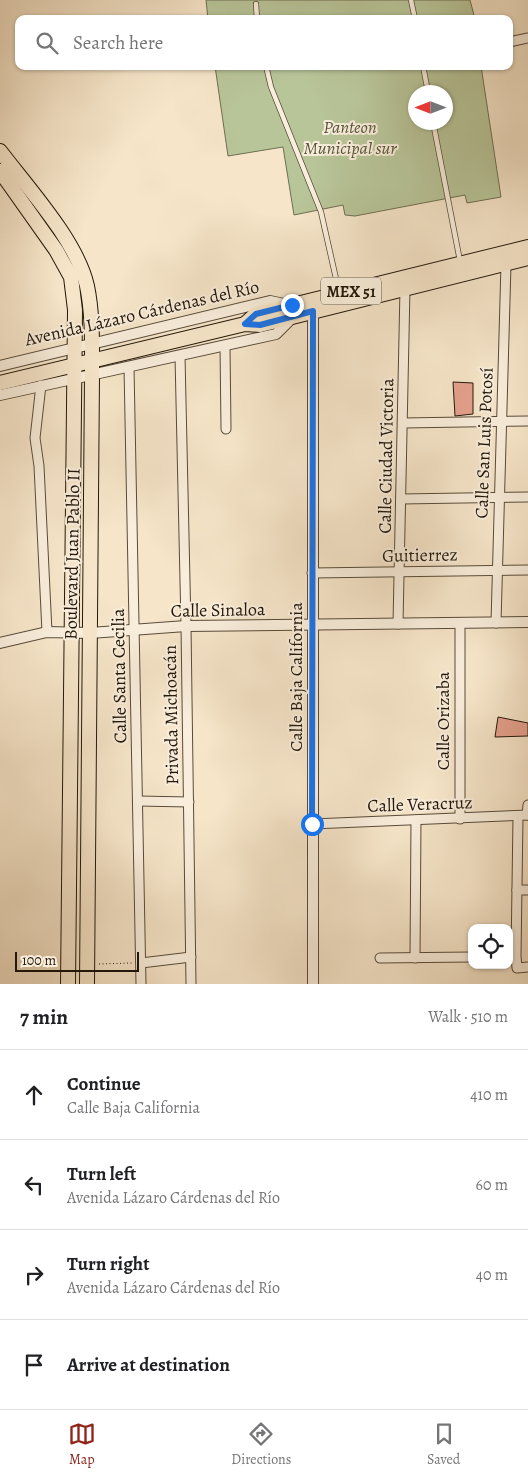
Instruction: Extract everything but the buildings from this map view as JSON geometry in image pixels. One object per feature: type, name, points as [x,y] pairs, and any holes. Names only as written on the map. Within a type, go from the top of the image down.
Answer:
[{"type":"main road","name":"Boulevard Juan Pablo II","points":[[0,151],[67,241],[77,258],[87,286],[92,343],[92,368],[86,984]]},
{"type":"main road","name":"Boulevard Juan Pablo II","points":[[0,171],[56,250],[71,278],[75,310],[68,984]]},
{"type":"main road","name":"Avenida Lázaro Cárdenas del Río","points":[[0,383],[92,368],[245,324],[256,314],[294,310],[313,311],[405,288],[528,247]]},
{"type":"main road","name":"Avenida Lázaro Cárdenas del Río","points":[[294,310],[339,294],[461,269],[506,264],[528,258]]},
{"type":"street","points":[[513,41],[528,38]]},
{"type":"street","name":"Calle San Luis Potosí","points":[[496,623],[498,497],[506,264]]},
{"type":"street","name":"Calle Ciudad Victoria","points":[[398,624],[405,288]]},
{"type":"street","name":"Avenida Lázaro Cárdenas del Río","points":[[0,366],[270,301],[294,310],[276,334],[129,367],[92,368]]},
{"type":"street","name":"Calle Baja California","points":[[313,311],[313,984]]},
{"type":"street","points":[[225,346],[226,429]]},
{"type":"street","name":"Privada Michoacán","points":[[180,356],[191,984]]},
{"type":"street","name":"Calle Santa Cecilia","points":[[129,367],[141,984]]},
{"type":"street","name":"Avenida Lázaro Cárdenas del Río","points":[[0,395],[41,386],[75,372]]},
{"type":"street","points":[[41,386],[35,438],[39,466],[47,632]]},
{"type":"street","points":[[402,423],[528,421]]},
{"type":"street","points":[[401,500],[528,497]]},
{"type":"street","name":"Guitierrez","points":[[312,573],[528,570]]},
{"type":"street","name":"Calle Sinaloa","points":[[0,643],[47,632],[90,633],[186,626],[528,622]]},
{"type":"street","name":"Calle Orizaba","points":[[460,623],[460,819]]},
{"type":"street","points":[[138,801],[189,802]]},
{"type":"street","points":[[528,805],[524,816],[513,956],[517,968],[528,967]]},
{"type":"street","name":"Calle Veracruz","points":[[312,824],[524,816]]},
{"type":"street","points":[[415,958],[416,820]]},
{"type":"street","points":[[517,890],[528,890]]},
{"type":"street","points":[[141,963],[191,957]]},
{"type":"street","points":[[380,958],[468,957]]},
{"type":"lane","points":[[411,0],[414,15]]},
{"type":"lane","points":[[256,4],[257,15]]},
{"type":"lane","points":[[268,70],[321,212],[339,294]]},
{"type":"lane","points":[[424,70],[427,85]]},
{"type":"lane","points":[[435,130],[461,269]]},
{"type":"path","points":[[87,965],[141,963]]},
{"type":"green space","points":[[206,0],[470,0],[474,15],[208,15]]},
{"type":"green space","name":"Panteon Municipal sur","points":[[216,70],[482,70],[501,197],[467,203],[465,195],[355,216],[345,215],[343,205],[294,215],[283,147],[228,156]]},
{"type":"route","points":[[292,305],[256,314],[245,324],[260,325],[313,311],[312,824]]}]
